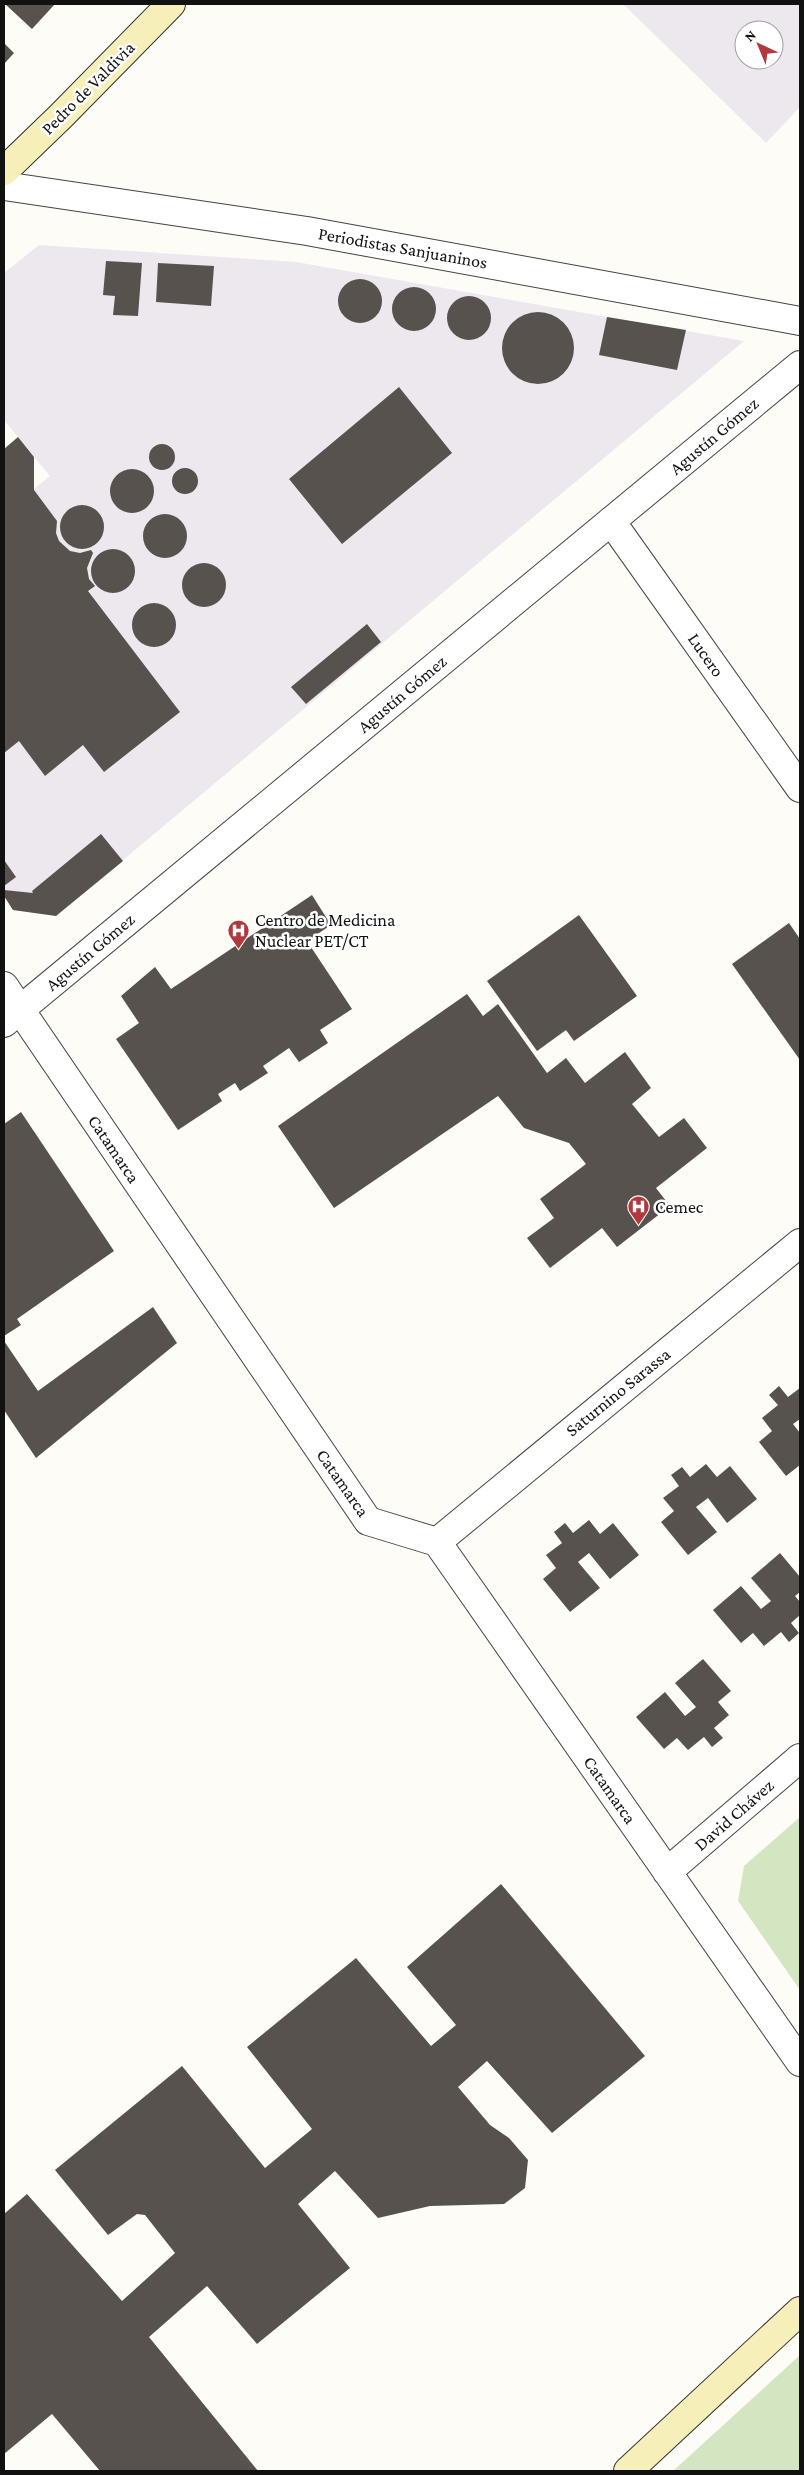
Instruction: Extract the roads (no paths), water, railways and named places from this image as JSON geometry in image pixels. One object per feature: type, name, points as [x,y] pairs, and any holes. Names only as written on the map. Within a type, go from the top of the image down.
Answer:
[{"type":"street","name":"Pedro de Valdivia","points":[[4,171],[171,4]]},
{"type":"street","name":"Periodistas Sanjuaninos","points":[[4,186],[307,231],[800,321]]},
{"type":"street","name":"Agustín Gómez","points":[[12,1016],[800,365]]},
{"type":"street","name":"Lucero","points":[[611,521],[800,788]]},
{"type":"street","name":"Catamarca","points":[[4,986],[12,1016],[368,1521],[437,1542],[800,2062]]},
{"type":"street","name":"Saturnino Sarassa","points":[[437,1542],[800,1243]]},
{"type":"street","name":"David Chávez","points":[[668,1872],[800,1758]]},
{"type":"street","points":[[628,2471],[800,2311]]},
{"type":"place","name":"Centro de Medicina Nuclear PET/CT","points":[[239,949]]},
{"type":"place","name":"Cemec","points":[[639,1226]]}]
